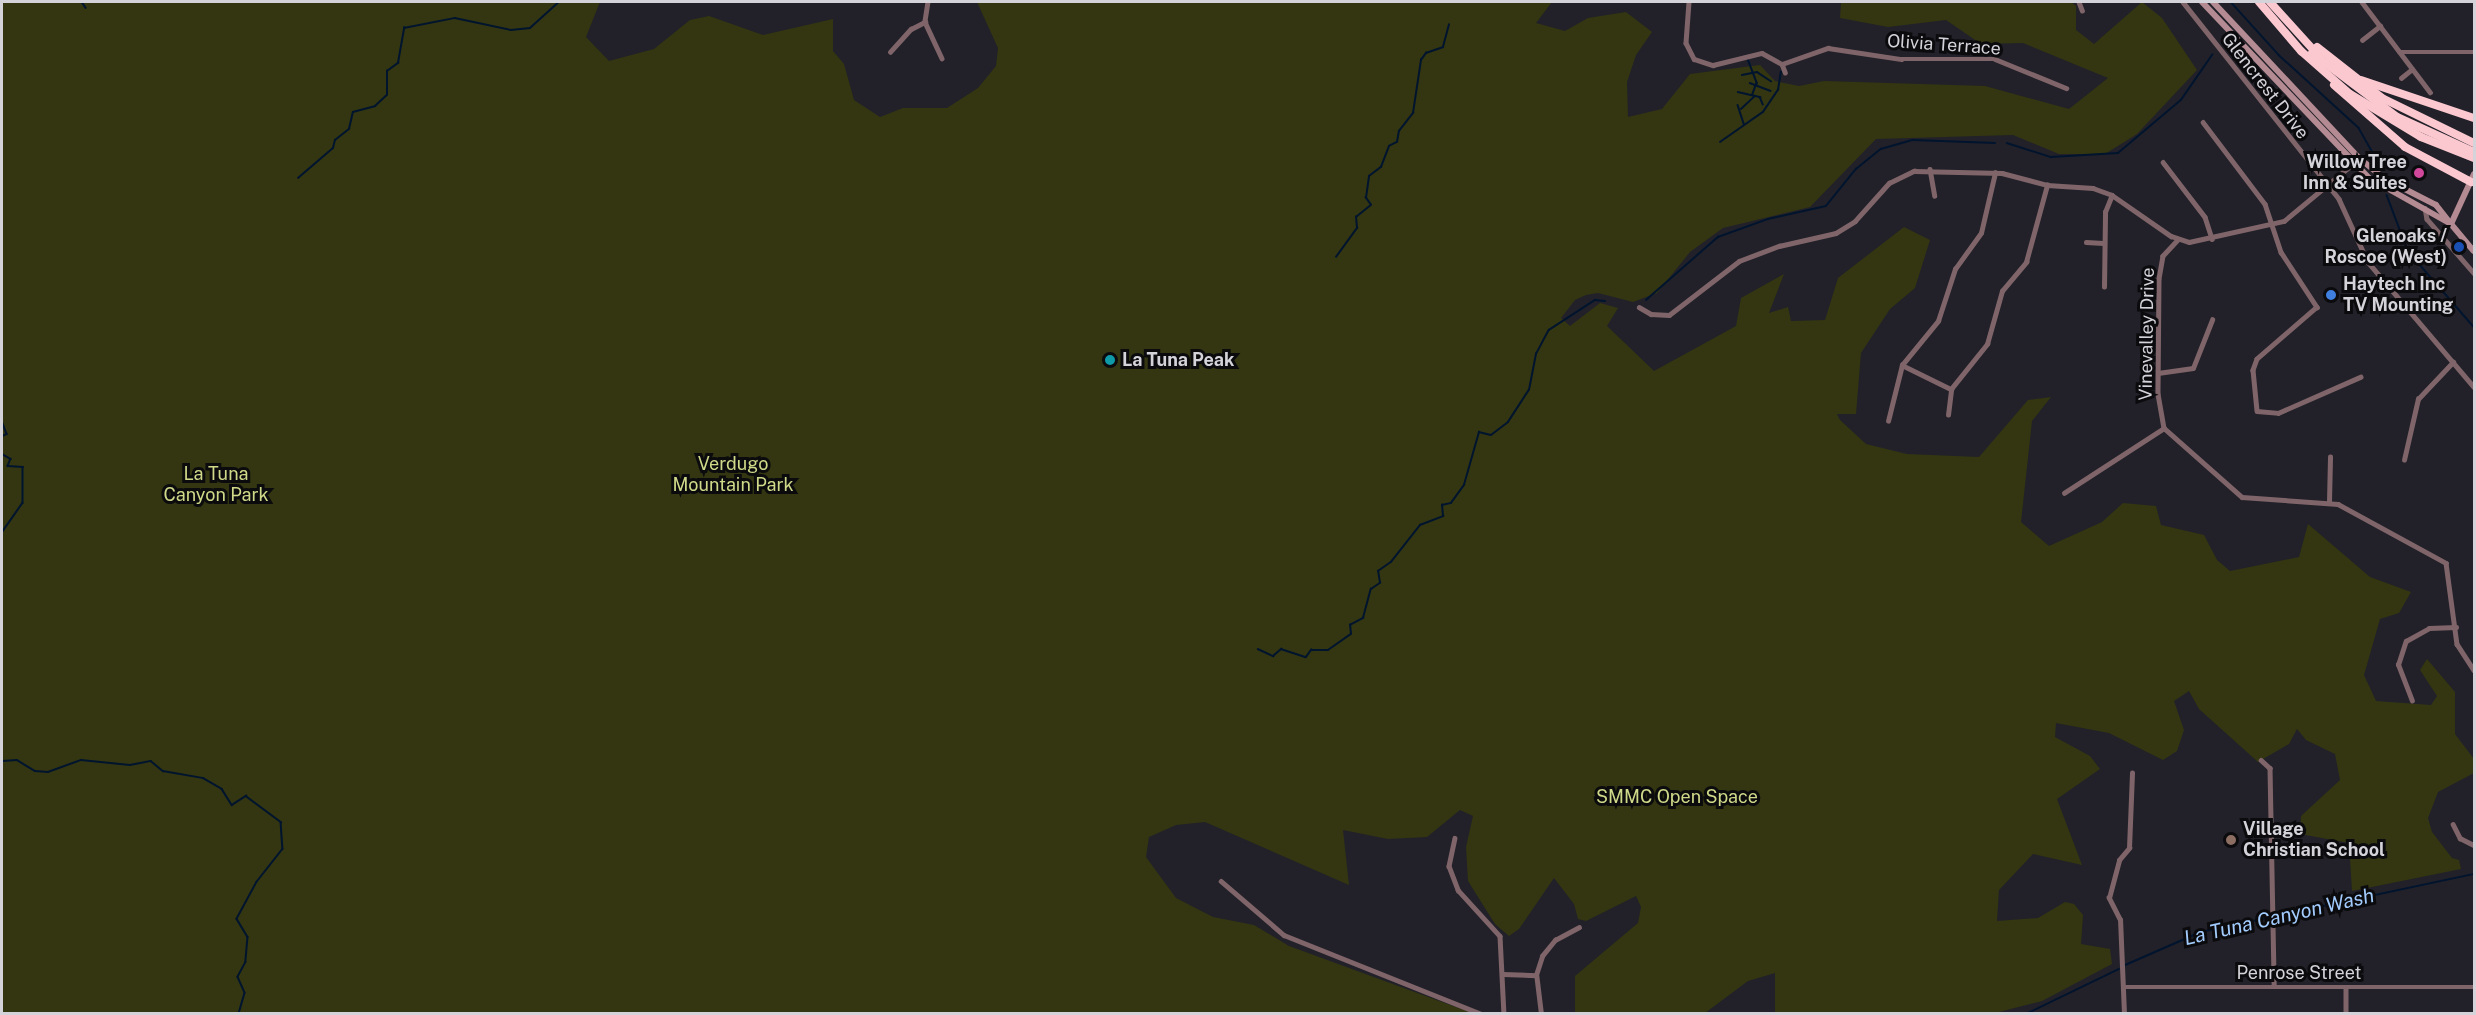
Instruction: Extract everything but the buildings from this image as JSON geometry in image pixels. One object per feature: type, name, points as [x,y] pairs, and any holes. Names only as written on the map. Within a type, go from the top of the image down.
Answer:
[{"type":"highway","points":[[2259,2],[2327,75],[2343,97],[2391,137],[2473,177]]},
{"type":"highway","points":[[2268,2],[2314,51],[2361,90],[2408,119],[2475,150]]},
{"type":"highway","points":[[2277,2],[2315,45],[2354,78],[2412,116],[2475,143]]},
{"type":"highway","points":[[2327,75],[2387,118],[2475,158]]},
{"type":"highway","points":[[2354,78],[2475,118]]},
{"type":"main road","points":[[2202,2],[2378,184],[2451,224]]},
{"type":"main road","points":[[2213,2],[2356,161],[2436,205],[2475,251]]},
{"type":"main road","points":[[2451,224],[2473,177]]},
{"type":"street","points":[[928,2],[924,22],[942,58]]},
{"type":"street","points":[[1689,2],[1686,43],[1698,62],[1717,65],[1757,52],[1782,64],[1785,72]]},
{"type":"street","points":[[2079,2],[2082,10]]},
{"type":"street","name":"Glencrest Drive","points":[[2183,2],[2339,199],[2368,262],[2475,387]]},
{"type":"street","points":[[2362,2],[2430,92]]},
{"type":"street","points":[[891,52],[911,29],[924,22]]},
{"type":"street","points":[[2362,40],[2380,26]]},
{"type":"street","name":"Olivia Terrace","points":[[1782,64],[1828,48],[1901,59],[1995,59],[2066,88]]},
{"type":"street","points":[[2399,52],[2475,52]]},
{"type":"street","points":[[2401,78],[2412,69]]},
{"type":"street","points":[[2203,122],[2265,204],[2281,252],[2317,307],[2258,359],[2253,369],[2257,411],[2278,413],[2360,378]]},
{"type":"street","points":[[1639,307],[1662,316],[1680,310],[1722,270],[1779,246],[1836,233],[1855,221],[1889,183],[1914,171],[1930,169],[1995,173],[2047,185],[2093,188],[2112,195],[2178,240],[2212,239],[2272,225],[2296,215],[2356,161]]},
{"type":"street","points":[[2163,162],[2205,217],[2212,239]]},
{"type":"street","points":[[1930,169],[1935,196]]},
{"type":"street","points":[[1888,421],[1902,365],[1938,321],[1954,269],[1981,233],[1995,173]]},
{"type":"street","points":[[1948,416],[1951,389],[1987,344],[2002,291],[2025,262],[2047,185]]},
{"type":"street","points":[[2104,287],[2103,243],[2112,195]]},
{"type":"street","points":[[2425,208],[2427,219],[2475,273]]},
{"type":"street","points":[[2443,237],[2451,224]]},
{"type":"street","name":"Vinevalley Drive","points":[[2164,428],[2158,373],[2159,279],[2163,256],[2178,240]]},
{"type":"street","points":[[2086,242],[2103,243]]},
{"type":"street","points":[[2158,373],[2193,368],[2212,320]]},
{"type":"street","points":[[2404,460],[2418,399],[2453,362]]},
{"type":"street","points":[[1902,365],[1951,389]]},
{"type":"street","points":[[2064,493],[2164,428],[2242,497],[2329,502],[2446,563],[2459,650],[2475,670]]},
{"type":"street","points":[[2329,502],[2330,457]]},
{"type":"street","points":[[2412,701],[2398,665],[2406,640],[2429,628],[2456,627]]},
{"type":"street","points":[[2262,760],[2270,768],[2274,986]]},
{"type":"street","points":[[2124,1014],[2124,966],[2120,920],[2109,898],[2119,860],[2129,848],[2132,773]]},
{"type":"street","points":[[2453,824],[2460,838],[2475,844]]},
{"type":"street","points":[[1455,838],[1449,866],[1458,890],[1500,936],[1504,1014]]},
{"type":"street","points":[[1221,881],[1284,935],[1482,1014]]},
{"type":"street","points":[[1541,1014],[1536,975],[1542,956],[1555,940],[1579,927]]},
{"type":"street","points":[[1503,974],[1536,975]]},
{"type":"street","name":"Penrose Street","points":[[2124,987],[2475,987]]},
{"type":"street","points":[[2346,987],[2346,1014]]},
{"type":"green space","points":[[2,2],[600,2],[586,37],[609,61],[654,49],[690,20],[709,16],[763,35],[833,19],[833,51],[844,64],[854,100],[880,117],[903,108],[947,108],[978,88],[996,66],[998,48],[977,2],[1552,2],[1536,23],[1565,31],[1588,18],[1626,12],[1652,32],[1636,55],[1627,82],[1628,117],[1662,109],[1690,74],[1760,65],[1775,81],[1799,86],[1824,81],[1985,86],[2069,109],[2108,78],[2023,43],[1981,44],[1946,20],[1888,27],[1840,18],[1841,2],[2071,2],[2076,6],[2076,30],[2094,44],[2142,2],[2162,18],[2197,70],[2137,134],[2105,154],[2059,154],[2013,135],[1876,139],[1810,207],[1723,228],[1690,252],[1657,293],[1633,302],[1598,293],[1586,295],[1575,300],[1561,318],[1570,326],[1600,303],[1618,308],[1607,326],[1654,371],[1736,326],[1741,298],[1784,274],[1769,313],[1788,307],[1791,321],[1825,320],[1838,278],[1904,227],[1930,240],[1915,288],[1890,309],[1861,353],[1856,414],[1837,414],[1840,420],[1866,444],[1907,454],[1979,457],[2028,400],[2051,397],[2032,421],[2021,522],[2049,546],[2102,522],[2123,503],[2156,506],[2161,525],[2204,535],[2217,560],[2230,571],[2299,557],[2308,524],[2370,577],[2411,592],[2399,613],[2380,619],[2364,675],[2376,701],[2431,705],[2437,696],[2420,670],[2427,659],[2455,692],[2455,734],[2474,759],[2474,773],[2438,792],[2428,818],[2432,832],[2452,858],[2459,860],[2461,869],[2352,891],[2349,843],[2300,834],[2301,816],[2340,780],[2335,754],[2306,740],[2297,729],[2289,744],[2258,762],[2199,709],[2189,691],[2174,701],[2184,730],[2177,751],[2163,760],[2109,733],[2056,723],[2055,737],[2090,756],[2100,769],[2057,799],[2082,865],[2033,854],[1999,890],[1997,921],[2038,918],[2065,902],[2074,904],[2083,915],[2081,944],[2110,949],[2112,964],[2042,1001],[1995,1013],[1775,1013],[1775,973],[1748,981],[1705,1013],[1575,1013],[1575,976],[1638,923],[1641,907],[1636,896],[1586,921],[1578,919],[1574,904],[1554,878],[1519,929],[1509,936],[1495,924],[1468,881],[1466,847],[1473,816],[1460,810],[1427,837],[1388,839],[1343,830],[1349,885],[1205,822],[1176,825],[1149,837],[1146,857],[1176,898],[1213,917],[1254,925],[1289,946],[1472,1013],[2,1013]]},
{"type":"waterway","points":[[82,2],[86,8]]},
{"type":"waterway","points":[[298,178],[333,148],[335,140],[349,129],[353,112],[375,106],[387,95],[387,71],[398,63],[404,28],[455,18],[511,30],[530,28],[559,2]]},
{"type":"waterway","points":[[2231,2],[2279,55],[2359,128],[2382,169]]},
{"type":"waterway","points":[[1336,257],[1357,228],[1356,217],[1371,205],[1366,198],[1369,176],[1381,167],[1389,146],[1397,142],[1399,131],[1413,113],[1421,60],[1426,53],[1443,47],[1449,25]]},
{"type":"waterway","points":[[2007,143],[2051,157],[2118,153],[2181,100],[2212,55]]},
{"type":"waterway","points":[[1748,59],[1757,83],[1753,94]]},
{"type":"waterway","points":[[1742,75],[1757,72],[1771,81]]},
{"type":"waterway","points":[[1720,142],[1763,112],[1778,90],[1781,72]]},
{"type":"waterway","points":[[1750,83],[1771,91]]},
{"type":"waterway","points":[[1738,92],[1760,97],[1763,104]]},
{"type":"waterway","points":[[1741,109],[1755,96]]},
{"type":"waterway","points":[[1738,105],[1744,124]]},
{"type":"waterway","points":[[1646,300],[1718,237],[1768,219],[1826,206],[1856,169],[1881,149],[1913,140],[1995,143]]},
{"type":"waterway","points":[[2387,195],[2408,251],[2474,327]]},
{"type":"waterway","points":[[1258,649],[1273,656],[1281,649],[1306,657],[1311,650],[1328,650],[1351,634],[1350,625],[1363,618],[1371,589],[1380,583],[1378,571],[1391,562],[1420,525],[1443,516],[1442,505],[1451,503],[1464,485],[1479,432],[1491,435],[1508,422],[1529,390],[1536,354],[1549,330],[1595,300],[1605,301]]},
{"type":"waterway","points":[[2,421],[7,434],[2,437]]},
{"type":"waterway","points":[[2,454],[11,459],[8,466],[23,467],[23,503],[2,533]]},
{"type":"waterway","points":[[2,761],[17,760],[35,771],[48,772],[81,760],[130,765],[151,761],[163,771],[203,778],[222,789],[232,805],[246,796],[281,822],[283,849],[257,882],[237,919],[248,937],[246,962],[238,977],[245,993],[239,1014]]},
{"type":"waterway","name":"La Tuna Canyon Wash","points":[[2123,966],[2201,932],[2474,874]]},
{"type":"waterway","name":"La Tuna Canyon Wash","points":[[2026,1014],[2119,969]]},
{"type":"place","name":"Willow Tree Inn & Suites","points":[[2419,173]]},
{"type":"place","name":"Glenoaks / Roscoe (West)","points":[[2459,247]]},
{"type":"place","name":"Haytech Inc TV Mounting","points":[[2331,295]]},
{"type":"place","name":"La Tuna Peak","points":[[1110,360]]},
{"type":"place","name":"Village Christian School","points":[[2231,840]]},
{"type":"park label","name":"Verdugo Mountain Park","points":[[733,475]]},
{"type":"park label","name":"La Tuna Canyon Park","points":[[216,485]]},
{"type":"park label","name":"SMMC Open Space","points":[[1677,797]]}]
